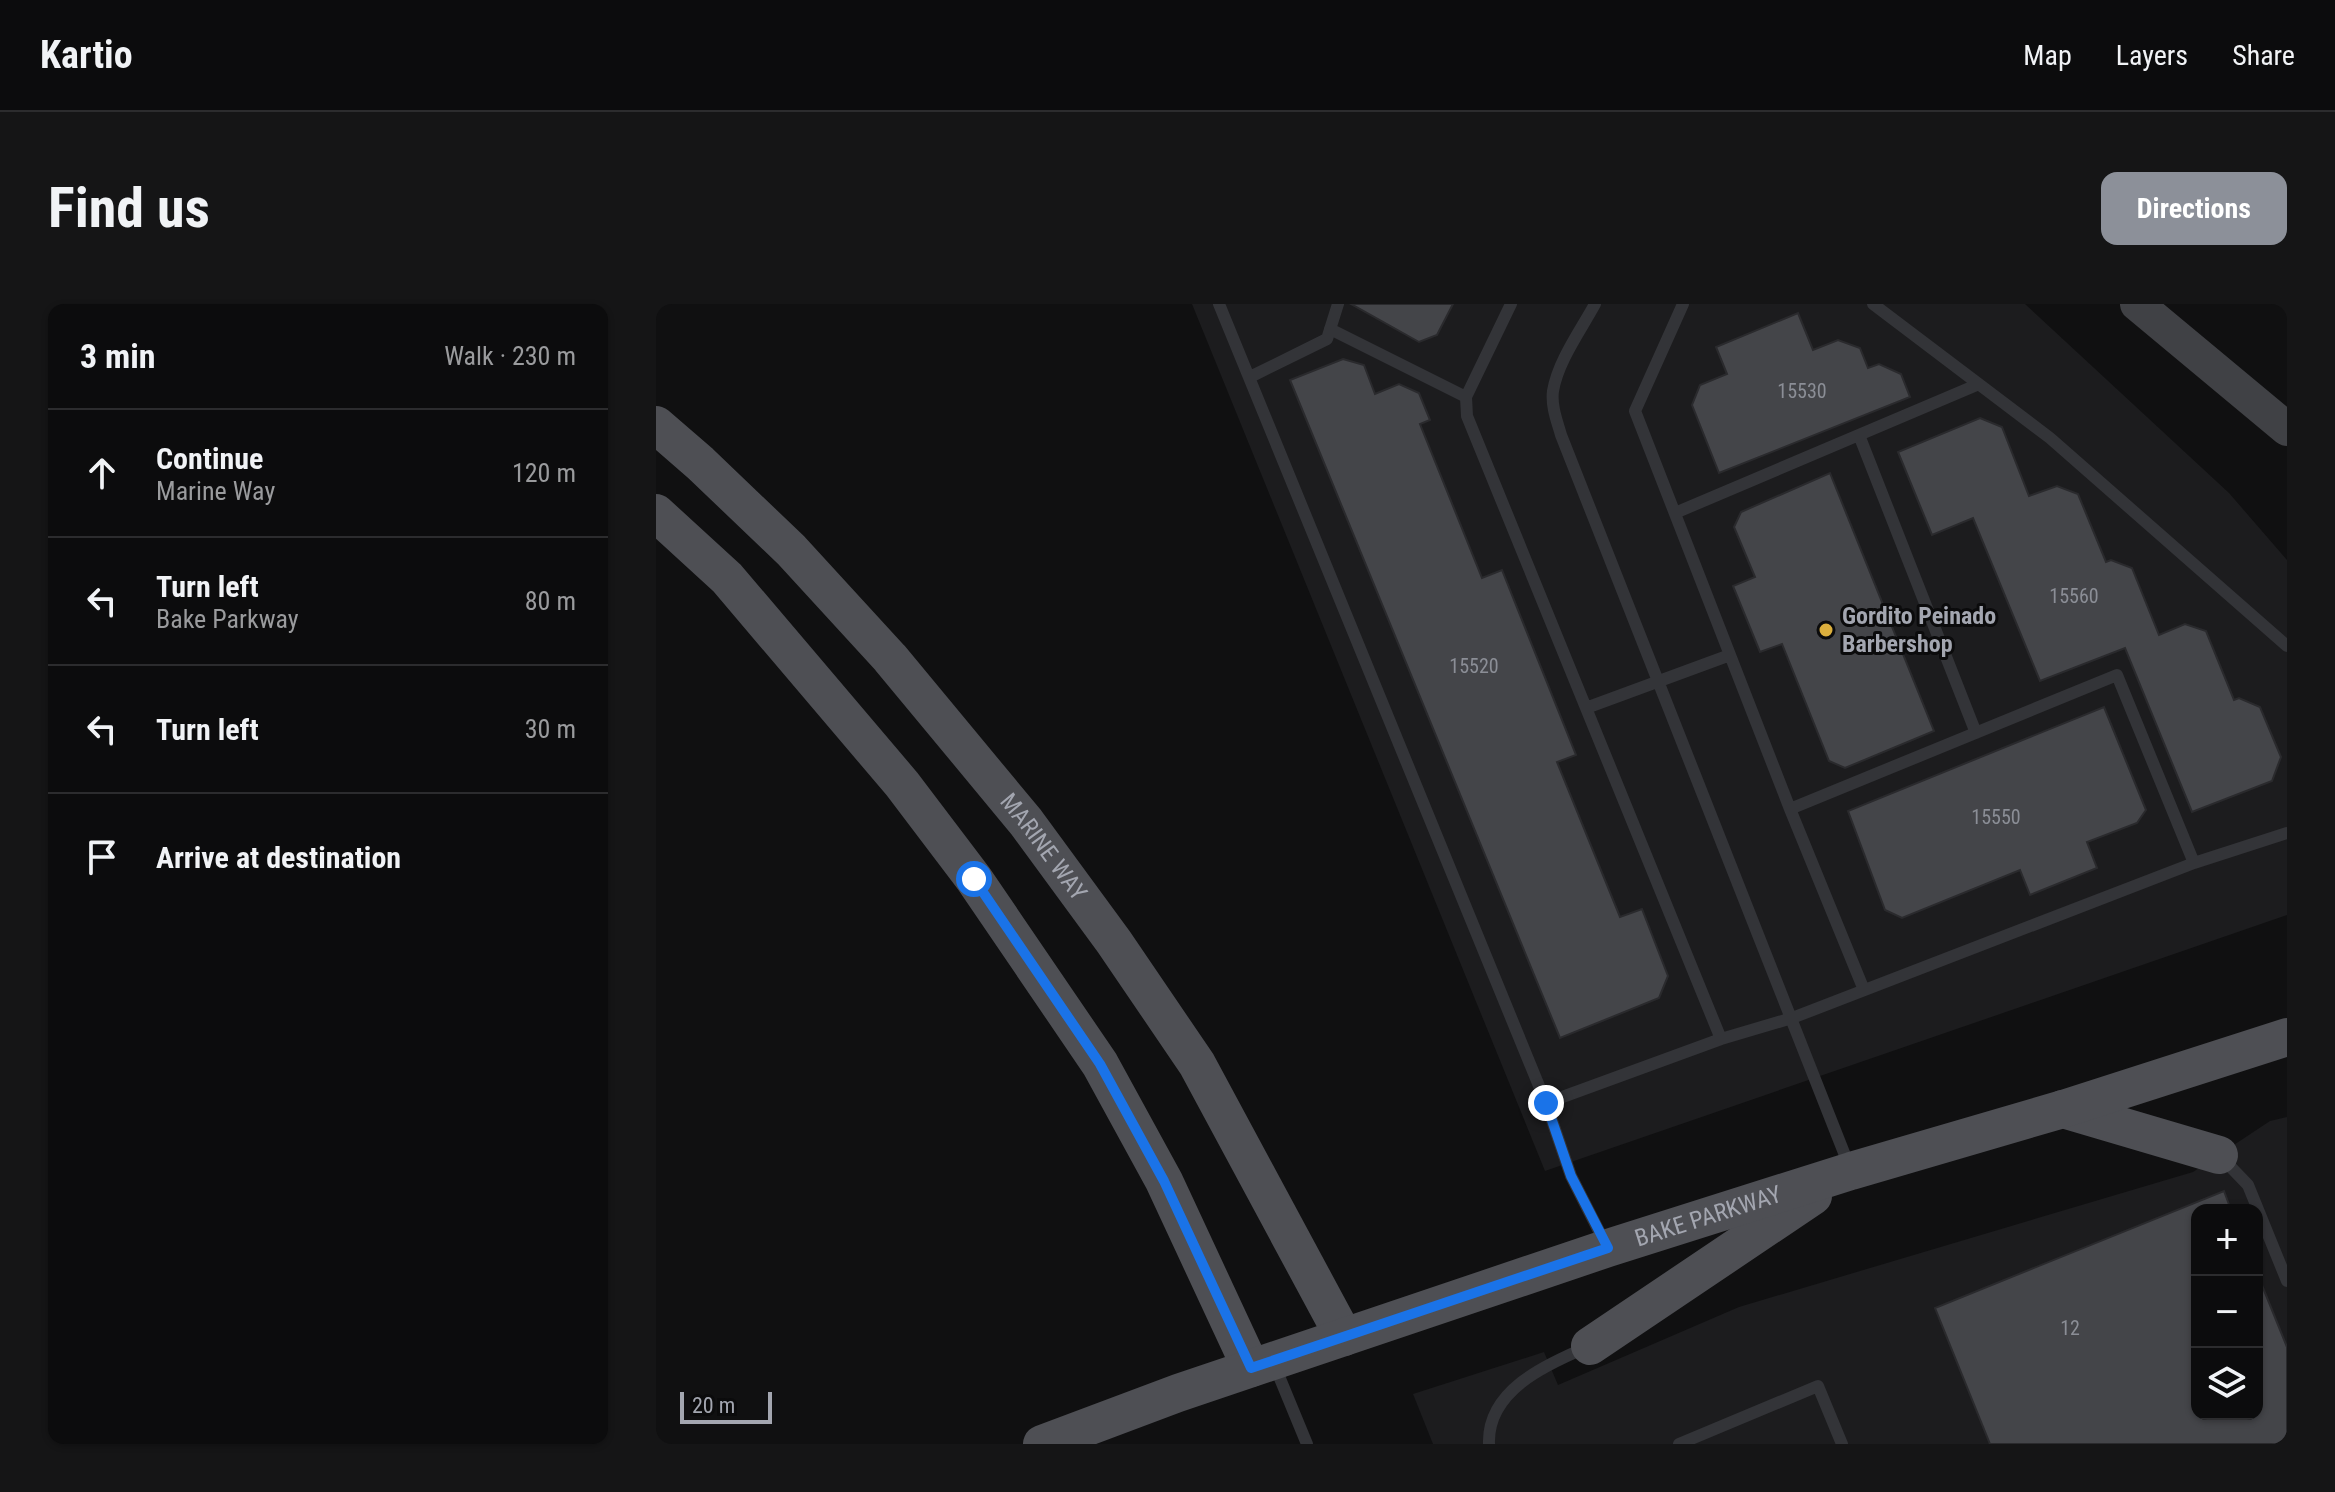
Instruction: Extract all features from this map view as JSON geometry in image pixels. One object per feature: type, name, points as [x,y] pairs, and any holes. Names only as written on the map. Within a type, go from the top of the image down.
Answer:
[{"type":"main road","name":"MARINE WAY","points":[[656,425],[791,550],[890,658],[1026,822],[1114,942],[1197,1064],[1344,1337]]},
{"type":"main road","points":[[656,513],[727,578],[902,784],[974,879],[1100,1064],[1262,1364]]},
{"type":"main road","name":"BAKE PARKWAY","points":[[1042,1444],[1262,1364],[1608,1248],[2287,1037]]},
{"type":"main road","points":[[2063,1109],[2219,1155]]},
{"type":"main road","points":[[1590,1346],[1851,1171]]},
{"type":"street","points":[[2137,304],[2287,429]]},
{"type":"lane","points":[[1219,304],[1546,1103],[1571,1176],[1608,1248]]},
{"type":"lane","points":[[1250,377],[1327,339],[1338,304]]},
{"type":"lane","points":[[1511,304],[1466,397],[1467,416],[1721,1039]]},
{"type":"lane","points":[[1595,304],[1559,371],[1553,392],[1561,435],[1851,1171]]},
{"type":"lane","points":[[1683,304],[1635,411],[1864,990]]},
{"type":"lane","points":[[1873,304],[2050,438],[2287,646]]},
{"type":"lane","points":[[1330,329],[1466,397]]},
{"type":"lane","points":[[1675,513],[1979,384]]},
{"type":"lane","points":[[1859,435],[1976,733]]},
{"type":"lane","points":[[1586,708],[1730,655]]},
{"type":"lane","points":[[1790,809],[2117,675],[2194,863]]},
{"type":"lane","points":[[1546,1103],[1721,1039],[1792,1018],[2194,863],[2287,833]]},
{"type":"lane","points":[[2219,1155],[2248,1185],[2287,1281]]},
{"type":"lane","points":[[1489,1444],[1488,1434],[1500,1407],[1516,1386],[1544,1366],[1590,1346]]},
{"type":"lane","points":[[1262,1364],[1307,1444]]},
{"type":"lane","points":[[1679,1444],[1818,1386],[1842,1444]]},
{"type":"shaded area","points":[[1192,304],[2025,304],[2229,493],[2287,560],[2287,915],[1545,1171]]},
{"type":"shaded area","points":[[2287,1117],[2287,1444],[1433,1444],[1413,1394],[1544,1352],[1558,1385],[1739,1307],[2193,1172],[2270,1121]]},
{"type":"building","points":[[1351,304],[1453,304],[1437,335],[1419,342]]},
{"type":"building","points":[[1798,313],[1813,350],[1838,340],[1860,348],[1868,368],[1879,364],[1901,374],[1910,397],[1719,473],[1692,405],[1700,385],[1727,374],[1716,347]]},
{"type":"building","points":[[1343,359],[1364,365],[1375,394],[1399,384],[1419,393],[1430,420],[1420,424],[1482,578],[1502,570],[1576,755],[1557,762],[1620,917],[1642,909],[1668,976],[1659,998],[1560,1038],[1290,380]]},
{"type":"building","points":[[1980,418],[2002,427],[2029,496],[2057,486],[2078,494],[2106,562],[2111,560],[2132,568],[2159,635],[2185,624],[2206,631],[2234,700],[2239,698],[2260,707],[2281,757],[2272,781],[2192,812],[2125,648],[2040,681],[1973,518],[1932,535],[1898,452]]},
{"type":"building","points":[[1830,473],[1934,731],[1845,768],[1829,761],[1782,644],[1760,652],[1733,586],[1755,577],[1734,527],[1741,512]]},
{"type":"building","points":[[2104,707],[2146,810],[2137,823],[2087,842],[2097,868],[2030,895],[2020,870],[1902,918],[1885,910],[1848,811]]},
{"type":"building","points":[[2224,1191],[2229,1204],[2192,1204]]},
{"type":"building","points":[[2191,1204],[2191,1420],[2263,1420],[2263,1288],[2287,1347],[2287,1444],[1990,1444],[1935,1308]]},
{"type":"place","name":"Gordito Peinado Barbershop","points":[[1826,630]]},
{"type":"route","points":[[974,879],[1100,1064],[1193,1239],[1251,1368],[1608,1248],[1571,1176],[1546,1103]]}]
